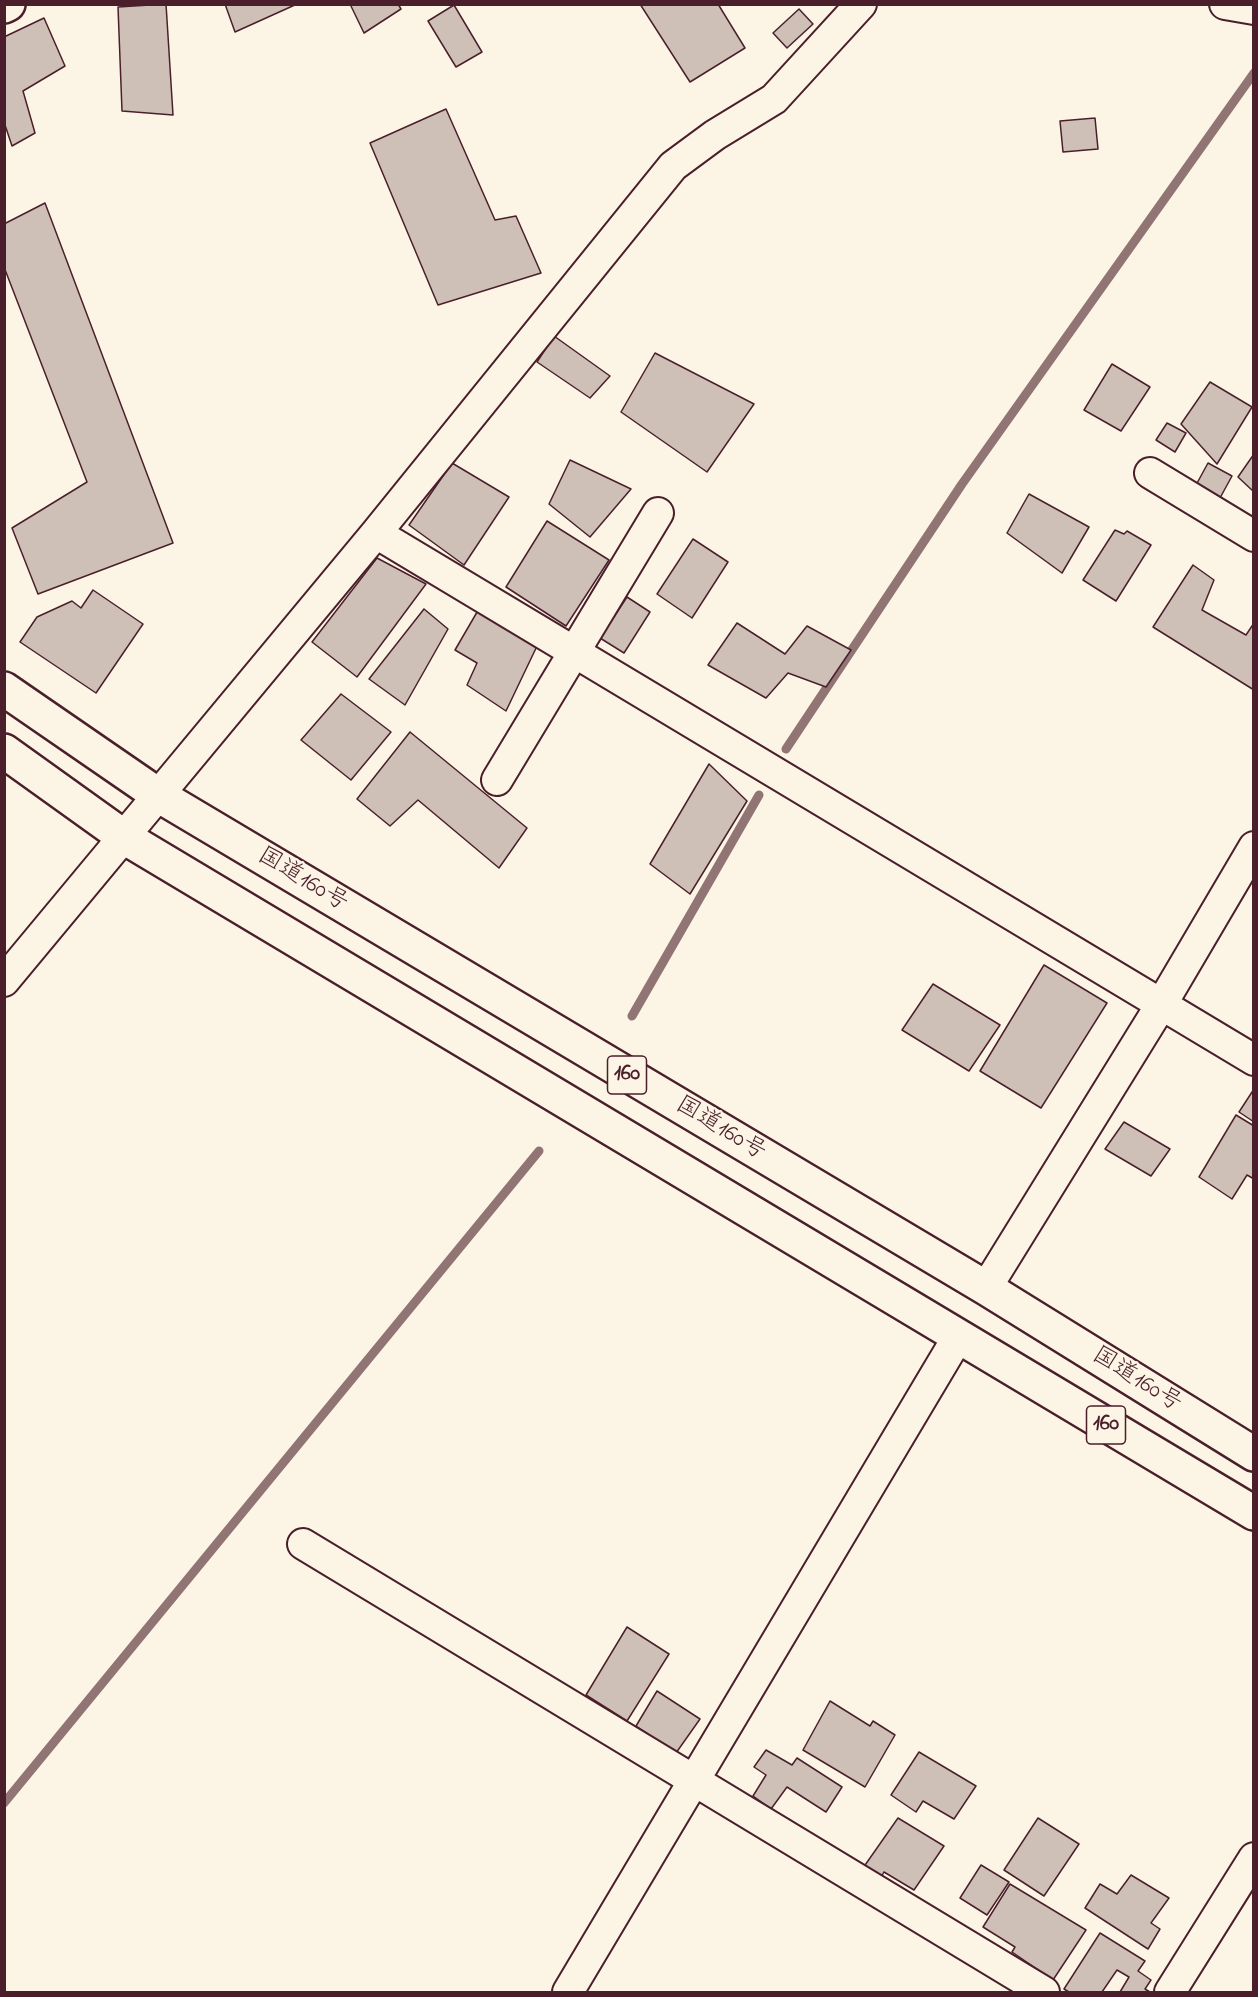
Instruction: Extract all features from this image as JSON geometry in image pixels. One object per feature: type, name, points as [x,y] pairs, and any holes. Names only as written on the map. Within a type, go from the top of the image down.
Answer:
[{"type":"highway","name":"国道160号","points":[[4,689],[158,795],[986,1288],[1254,1454]]},
{"type":"highway","name":"160","points":[[4,751],[124,837],[1254,1513]]},
{"type":"street","points":[[4,981],[376,533],[673,166],[715,135],[774,99],[861,4]]},
{"type":"street","points":[[1225,4],[1254,9]]},
{"type":"street","points":[[1150,473],[1254,536]]},
{"type":"street","points":[[497,780],[658,513]]},
{"type":"street","points":[[376,533],[1254,1060]]},
{"type":"street","points":[[986,1288],[1161,1005],[1254,847]]},
{"type":"street","points":[[568,1992],[958,1337]]},
{"type":"street","points":[[303,1544],[1044,1992]]},
{"type":"street","points":[[1170,1992],[1254,1858]]},
{"type":"building","points":[[166,4],[173,115],[122,111],[118,7]]},
{"type":"building","points":[[225,4],[297,4],[235,32]]},
{"type":"building","points":[[350,4],[398,4],[401,9],[364,33]]},
{"type":"building","points":[[640,4],[718,4],[745,48],[690,82]]},
{"type":"building","points":[[454,5],[482,52],[456,67],[428,21]]},
{"type":"building","points":[[799,9],[813,24],[787,48],[773,33]]},
{"type":"building","points":[[44,18],[65,66],[23,91],[35,133],[12,146],[4,122],[4,37]]},
{"type":"building","points":[[446,109],[495,220],[516,216],[541,273],[438,305],[370,143]]},
{"type":"building","points":[[1095,118],[1098,149],[1063,152],[1060,121]]},
{"type":"building","points":[[45,203],[173,543],[38,594],[12,528],[87,482],[4,267],[4,224]]},
{"type":"building","points":[[554,336],[610,376],[590,398],[537,362]]},
{"type":"building","points":[[655,353],[754,404],[707,472],[621,412]]},
{"type":"building","points":[[1112,364],[1150,387],[1121,431],[1084,410]]},
{"type":"building","points":[[1210,382],[1252,407],[1217,464],[1181,424]]},
{"type":"building","points":[[1167,423],[1186,433],[1175,452],[1156,440]]},
{"type":"building","points":[[1254,454],[1254,492],[1238,477]]},
{"type":"building","points":[[570,460],[631,489],[590,537],[549,504]]},
{"type":"building","points":[[452,463],[509,497],[464,565],[409,525]]},
{"type":"building","points":[[1208,463],[1232,476],[1220,498],[1196,485]]},
{"type":"building","points":[[1029,494],[1089,527],[1062,573],[1007,533]]},
{"type":"building","points":[[547,521],[609,560],[566,626],[506,587]]},
{"type":"building","points":[[1115,530],[1124,534],[1127,531],[1151,545],[1116,601],[1083,580]]},
{"type":"building","points":[[693,539],[728,562],[692,618],[657,594]]},
{"type":"building","points":[[377,558],[426,584],[357,677],[312,642]]},
{"type":"building","points":[[1193,565],[1214,580],[1202,610],[1246,635],[1254,623],[1254,690],[1153,627]]},
{"type":"building","points":[[93,590],[143,624],[96,693],[20,642],[37,617],[72,601],[81,608]]},
{"type":"building","points":[[627,597],[650,612],[624,653],[600,638]]},
{"type":"building","points":[[480,607],[538,644],[506,711],[467,685],[477,663],[455,650]]},
{"type":"building","points":[[424,609],[448,629],[405,705],[369,679]]},
{"type":"building","points":[[737,623],[785,654],[807,626],[851,650],[826,687],[788,673],[766,698],[708,665]]},
{"type":"building","points":[[341,694],[391,732],[351,780],[301,740]]},
{"type":"building","points":[[410,732],[527,828],[499,868],[418,800],[390,826],[357,799]]},
{"type":"building","points":[[709,764],[747,801],[690,894],[650,864]]},
{"type":"building","points":[[1044,965],[1107,1003],[1041,1108],[980,1071]]},
{"type":"building","points":[[933,984],[1000,1025],[969,1071],[902,1030]]},
{"type":"building","points":[[1254,1089],[1254,1122],[1239,1112]]},
{"type":"building","points":[[1236,1115],[1254,1126],[1254,1179],[1247,1175],[1232,1199],[1199,1177]]},
{"type":"building","points":[[1124,1122],[1170,1149],[1151,1176],[1105,1149]]},
{"type":"building","points":[[627,1627],[669,1654],[627,1721],[586,1695]]},
{"type":"building","points":[[657,1691],[700,1719],[676,1753],[636,1726]]},
{"type":"building","points":[[830,1701],[870,1726],[873,1721],[895,1735],[865,1787],[803,1750]]},
{"type":"building","points":[[766,1750],[792,1765],[797,1758],[842,1787],[826,1812],[787,1787],[771,1809],[753,1796],[766,1775],[754,1767]]},
{"type":"building","points":[[919,1752],[976,1786],[954,1819],[923,1801],[916,1812],[891,1795]]},
{"type":"building","points":[[898,1818],[944,1846],[914,1890],[884,1872],[880,1879],[863,1868]]},
{"type":"building","points":[[1038,1818],[1079,1844],[1044,1896],[1004,1870]]},
{"type":"building","points":[[981,1865],[1009,1882],[987,1915],[960,1898]]},
{"type":"building","points":[[1131,1875],[1169,1898],[1151,1923],[1160,1929],[1148,1949],[1085,1908],[1100,1884],[1117,1894]]},
{"type":"building","points":[[1010,1884],[1086,1930],[1053,1980],[1012,1952],[1015,1947],[983,1927]]},
{"type":"building","points":[[1100,1933],[1145,1961],[1138,1971],[1151,1980],[1145,1989],[1150,1992],[1120,1992],[1129,1977],[1117,1970],[1102,1992],[1069,1992],[1064,1989]]},
{"type":"waterway","points":[[786,749],[962,484],[1254,73]]},
{"type":"waterway","points":[[632,1016],[759,795]]},
{"type":"waterway","points":[[4,1803],[539,1151]]}]
